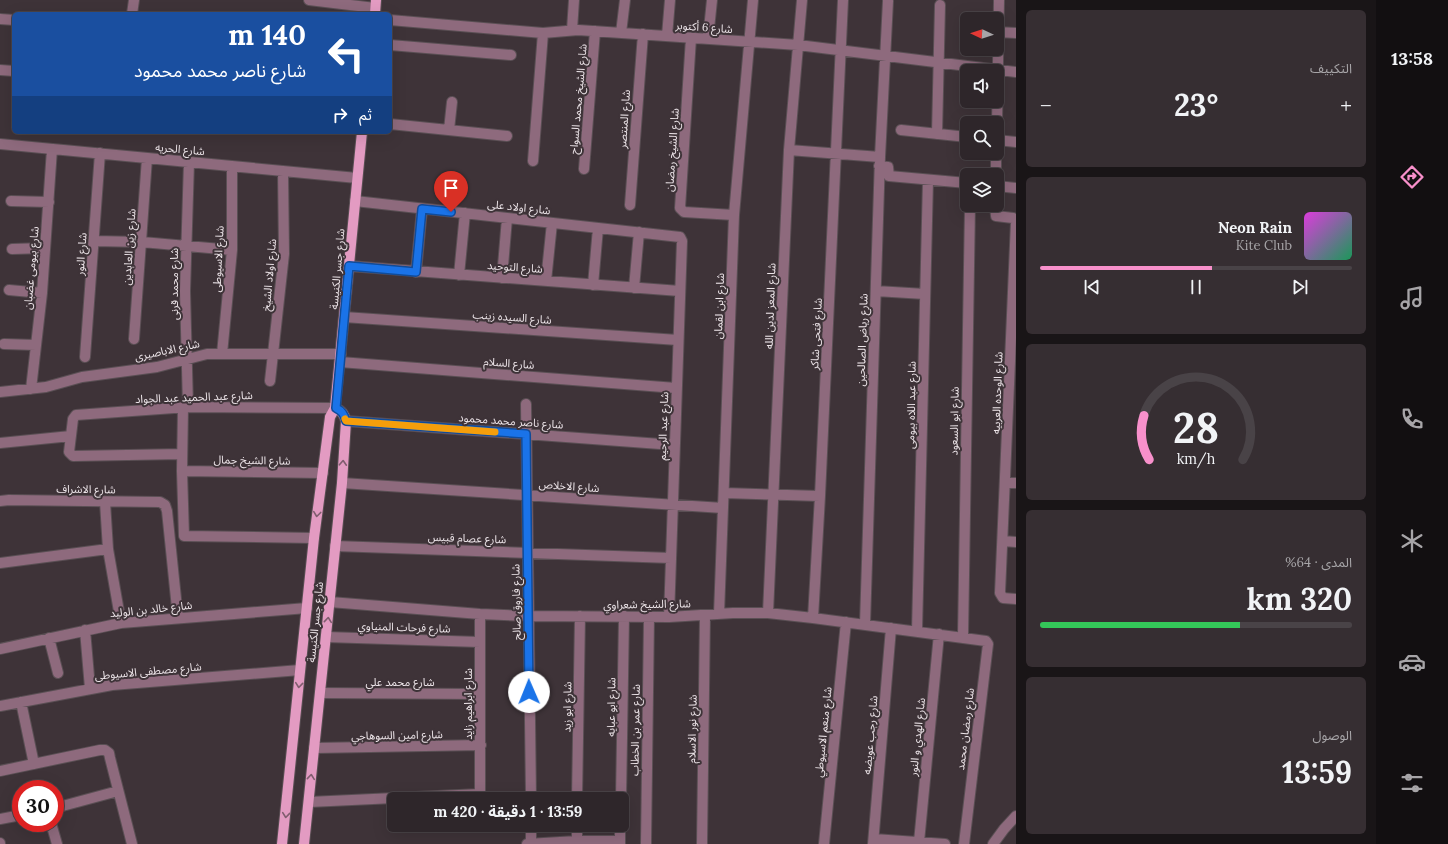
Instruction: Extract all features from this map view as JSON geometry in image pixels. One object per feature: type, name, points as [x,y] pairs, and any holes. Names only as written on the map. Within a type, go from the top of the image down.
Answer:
[{"type":"main road","name":"شارع جسر الكنيسة","points":[[282,844],[314,538],[330,417],[336,408],[362,134]]},
{"type":"main road","points":[[336,408],[341,410],[346,421]]},
{"type":"main road","name":"شارع جسر الكنيسة","points":[[304,844],[342,483],[346,421]]},
{"type":"street","points":[[132,12],[134,0]]},
{"type":"street","points":[[309,0],[376,7]]},
{"type":"street","points":[[572,30],[574,0]]},
{"type":"street","points":[[622,33],[625,0]]},
{"type":"street","points":[[667,36],[670,0]]},
{"type":"street","points":[[708,39],[712,0]]},
{"type":"street","name":"شارع ابن لقمان","points":[[720,614],[734,215],[753,0]]},
{"type":"street","name":"شارع المعز لدين الله","points":[[768,613],[789,150],[802,0]]},
{"type":"street","name":"شارع فتحى شاكر","points":[[813,618],[843,0]]},
{"type":"street","points":[[999,0],[999,12]]},
{"type":"street","name":"شارع رياض الصالحين","points":[[865,624],[880,162],[888,1]]},
{"type":"street","points":[[936,134],[940,5]]},
{"type":"street","points":[[0,19],[12,20]]},
{"type":"street","name":"شارع 6 أكتوبر","points":[[392,20],[543,33],[572,30],[595,31],[798,45],[960,66]]},
{"type":"street","name":"شارع الشيخ محمد السواح","points":[[584,170],[595,31]]},
{"type":"street","points":[[1004,32],[1016,33]]},
{"type":"street","points":[[533,161],[543,33]]},
{"type":"street","name":"شارع المنتصر","points":[[630,206],[643,34]]},
{"type":"street","name":"شارع الشيخ رمضان","points":[[691,38],[680,208],[684,212],[734,215]]},
{"type":"street","points":[[392,45],[511,55]]},
{"type":"street","points":[[0,70],[12,71]]},
{"type":"street","name":"شارع 6 أكتوبر","points":[[1004,71],[1016,72]]},
{"type":"street","points":[[449,130],[452,102]]},
{"type":"street","points":[[392,124],[507,136]]},
{"type":"street","points":[[901,130],[960,136]]},
{"type":"street","points":[[1004,141],[1016,142]]},
{"type":"street","name":"شارع الحريه","points":[[0,144],[357,178]]},
{"type":"street","name":"شارع بيومى غضبان","points":[[31,389],[42,293],[52,149]]},
{"type":"street","points":[[789,150],[836,154],[880,162],[888,167],[889,176],[960,182]]},
{"type":"street","name":"شارع النور","points":[[85,357],[100,153]]},
{"type":"street","name":"شارع زين العابدين","points":[[134,339],[147,158]]},
{"type":"street","name":"شارع محمد قرنى","points":[[189,162],[185,291],[188,358],[182,454],[183,534],[187,537],[314,538]]},
{"type":"street","name":"شارع الاسيوطى","points":[[222,354],[232,250],[232,166]]},
{"type":"street","name":"شارع اولاد الشيخ","points":[[270,381],[284,254],[283,171]]},
{"type":"street","name":"شارع عبد اللاه بيومى","points":[[917,631],[928,180]]},
{"type":"street","points":[[1004,187],[1016,188]]},
{"type":"street","points":[[11,201],[49,202]]},
{"type":"street","name":"شارع اولاد على","points":[[355,201],[680,237]]},
{"type":"street","points":[[416,272],[422,209]]},
{"type":"street","name":"شارع ابو السعود","points":[[962,637],[970,212]]},
{"type":"street","name":"شارع الوحده العربيه","points":[[996,212],[996,216],[1015,220],[1016,236],[1012,429],[1005,482],[1000,593],[1003,598],[1016,600]]},
{"type":"street","points":[[459,275],[465,213]]},
{"type":"street","points":[[502,278],[507,218]]},
{"type":"street","points":[[546,281],[552,223]]},
{"type":"street","points":[[593,285],[598,228]]},
{"type":"street","points":[[634,288],[639,232]]},
{"type":"street","name":"شارع عبد الرحيم","points":[[668,617],[682,241],[680,237]]},
{"type":"street","points":[[94,241],[142,242],[232,250]]},
{"type":"street","points":[[12,249],[45,248]]},
{"type":"street","name":"شارع التوحيد","points":[[349,266],[680,291]]},
{"type":"street","points":[[9,290],[42,293]]},
{"type":"street","points":[[876,291],[925,294]]},
{"type":"street","name":"شارع السيده زينب","points":[[344,317],[678,340]]},
{"type":"street","points":[[4,344],[36,345]]},
{"type":"street","name":"شارع الاباصيرى","points":[[0,392],[46,387],[82,377],[157,367],[207,354],[273,354],[340,358]]},
{"type":"street","name":"شارع السلام","points":[[340,358],[676,388]]},
{"type":"street","name":"شارع فاروق صالح","points":[[526,404],[531,792]]},
{"type":"street","name":"شارع عبد الحميد عبد الجواد","points":[[71,436],[73,419],[76,415],[185,407],[336,408]]},
{"type":"street","name":"شارع ناصر محمد محمود","points":[[346,421],[674,445]]},
{"type":"street","points":[[0,443],[71,436],[69,452],[73,456],[182,454]]},
{"type":"street","name":"شارع الشيخ جمال","points":[[182,471],[323,473]]},
{"type":"street","points":[[1005,482],[1016,483]]},
{"type":"street","name":"شارع الاخلاص","points":[[342,483],[723,508]]},
{"type":"street","points":[[724,493],[820,496]]},
{"type":"street","name":"شارع الاشراف","points":[[0,501],[160,502],[165,505],[167,511],[178,618]]},
{"type":"street","points":[[105,502],[108,548],[121,623]]},
{"type":"street","points":[[1003,541],[1016,542]]},
{"type":"street","name":"شارع عصام قبيس","points":[[335,546],[671,558]]},
{"type":"street","points":[[0,562],[108,548]]},
{"type":"street","name":"شارع الشيخ شعراوي","points":[[330,602],[480,614],[528,616],[668,617],[768,613],[962,637]]},
{"type":"street","name":"شارع خالد بن الوليد","points":[[0,649],[121,623],[307,608]]},
{"type":"street","name":"شارع ابراهيم زايد","points":[[308,802],[480,794],[480,614]]},
{"type":"street","name":"شارع نور الاسلام","points":[[702,844],[705,615]]},
{"type":"street","name":"شارع ابو زيد","points":[[577,792],[580,616]]},
{"type":"street","name":"شارع ابو عبايه","points":[[621,792],[624,616]]},
{"type":"street","name":"شارع عمر بن الخطاب","points":[[646,844],[649,616]]},
{"type":"street","name":"شارع منعم الاسيوطي","points":[[824,844],[846,622]]},
{"type":"street","name":"شارع رجب عويضه","points":[[874,842],[891,628]]},
{"type":"street","points":[[85,630],[90,688]]},
{"type":"street","name":"شارع الهدي و النور","points":[[919,842],[939,634]]},
{"type":"street","name":"شارع فرحات المنياوي","points":[[326,636],[480,642]]},
{"type":"street","name":"شارع رمضان محمد","points":[[962,637],[985,640],[988,644],[964,844]]},
{"type":"street","points":[[49,638],[58,673]]},
{"type":"street","name":"شارع مصطفى الاسيوطى","points":[[0,706],[90,688],[120,684],[300,670]]},
{"type":"street","name":"شارع محمد علي","points":[[320,693],[480,694]]},
{"type":"street","points":[[21,702],[34,764]]},
{"type":"street","name":"شارع امين السوهاجي","points":[[314,748],[480,745]]},
{"type":"street","points":[[0,772],[105,750],[109,753],[132,844]]},
{"type":"street","points":[[64,806],[118,791]]},
{"type":"street","points":[[993,844],[1016,816]]},
{"type":"street","points":[[0,820],[12,817]]},
{"type":"street","points":[[54,832],[57,844]]},
{"type":"street","points":[[531,832],[531,844]]},
{"type":"street","points":[[527,844],[620,842]]},
{"type":"street","points":[[874,842],[919,842],[945,844]]},
{"type":"slow traffic","points":[[345,419],[346,421],[495,432]]},
{"type":"route","points":[[451,212],[422,209],[416,272],[349,266],[336,408],[341,410],[346,421],[526,434],[529,692]]}]
